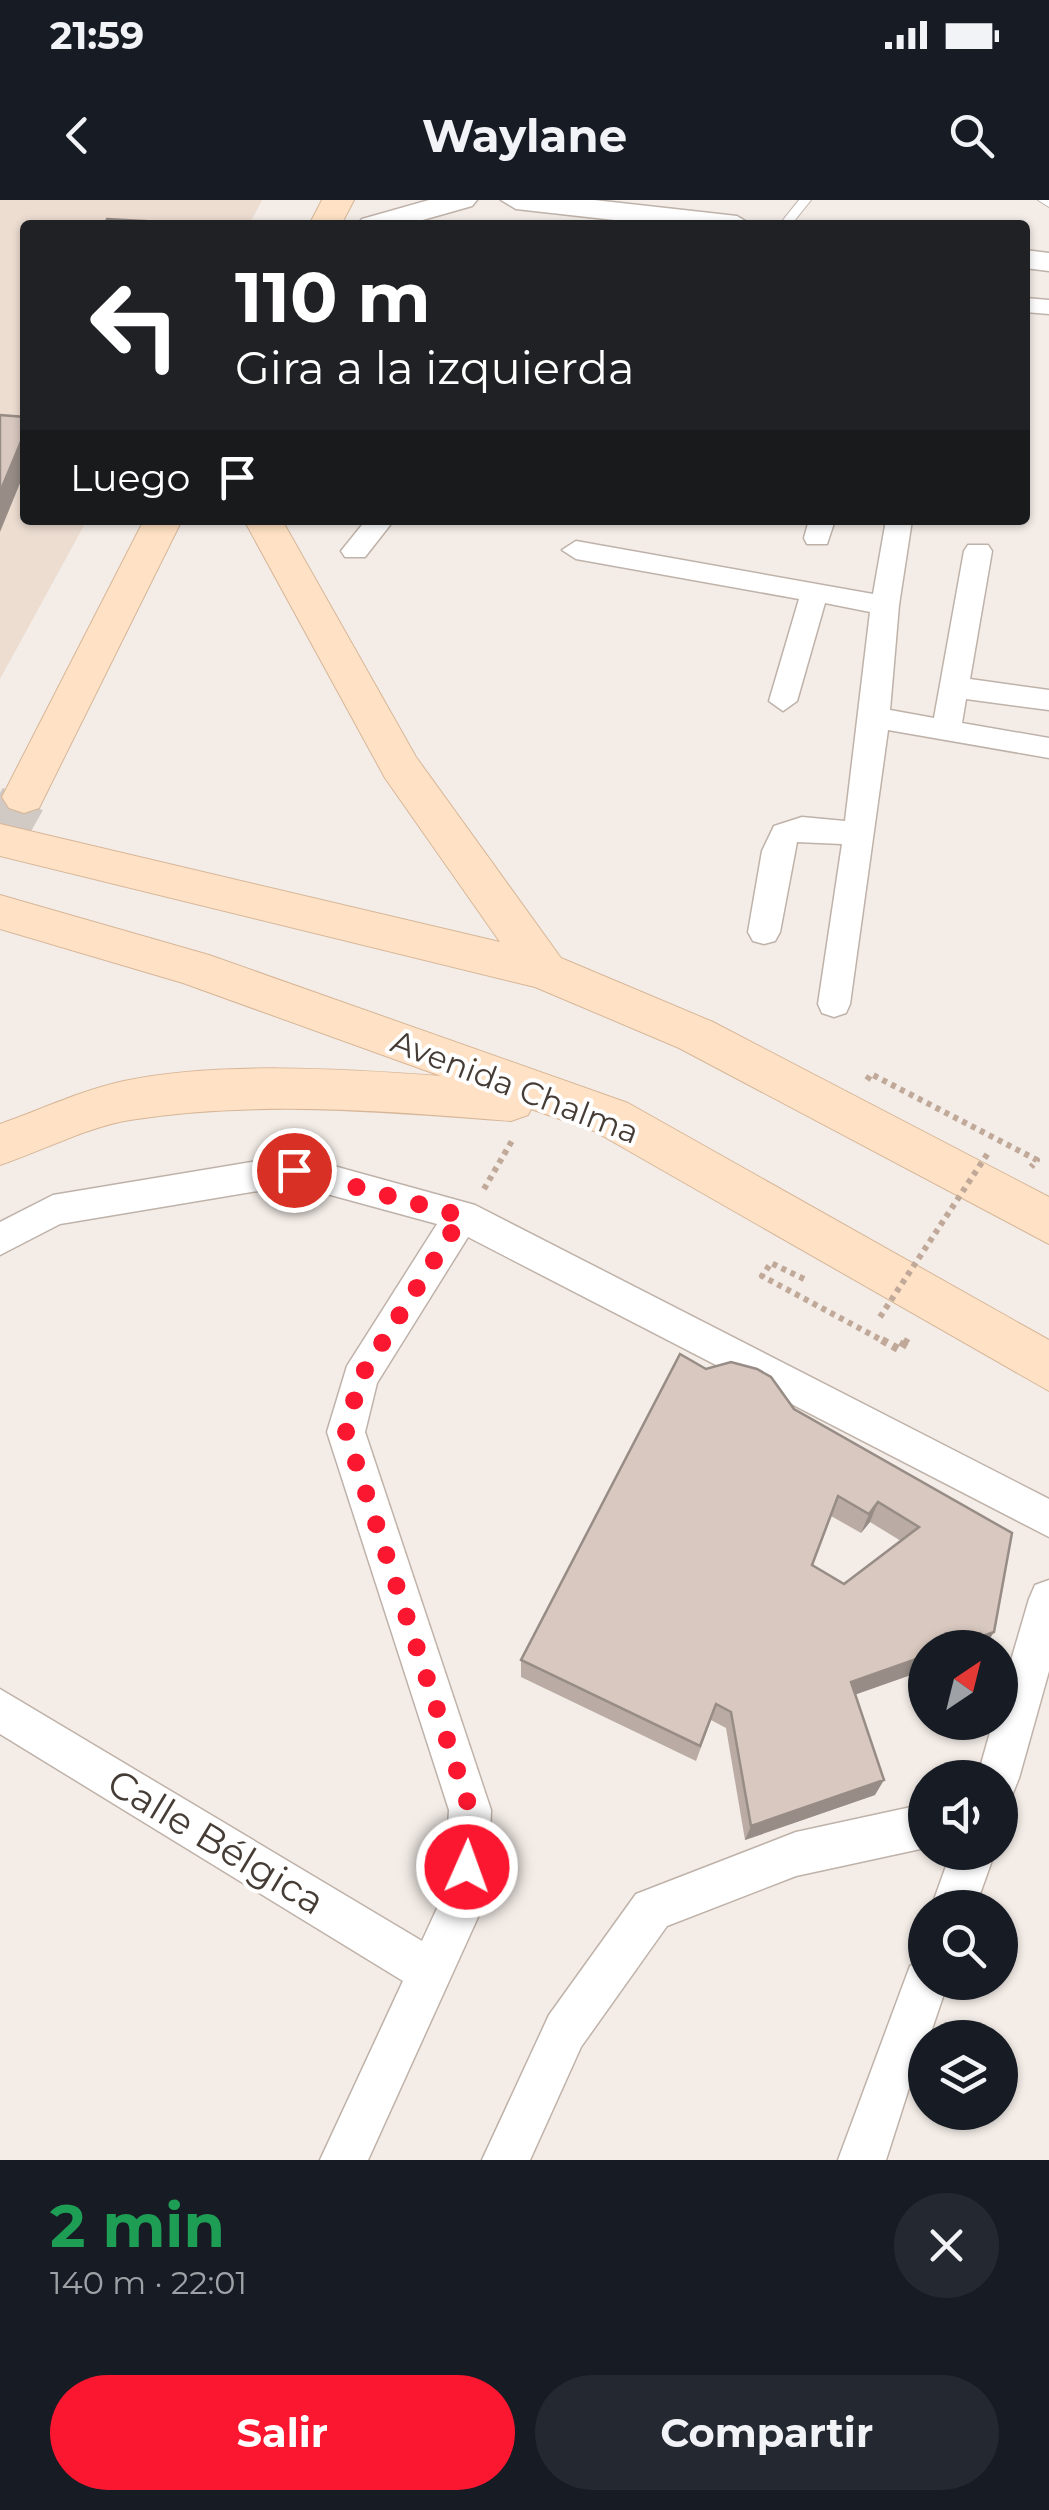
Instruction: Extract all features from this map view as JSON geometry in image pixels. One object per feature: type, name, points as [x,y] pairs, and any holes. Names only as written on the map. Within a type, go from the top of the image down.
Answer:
[{"type":"main road","points":[[24,797],[160,525]]},
{"type":"main road","points":[[265,525],[400,767],[545,972]]},
{"type":"main road","points":[[0,840],[545,972],[696,1034],[1043,1217]]},
{"type":"main road","name":"Avenida Chalma","points":[[0,912],[193,968],[612,1117],[1049,1368]]},
{"type":"main road","points":[[0,1146],[124,1101],[275,1089],[421,1092],[612,1117]]},
{"type":"street","points":[[390,220],[462,200]]},
{"type":"street","points":[[516,200],[655,220]]},
{"type":"street","points":[[355,551],[376,525]]},
{"type":"street","points":[[834,1004],[898,525]]},
{"type":"street","points":[[576,550],[885,606]]},
{"type":"street","points":[[946,730],[978,551]]},
{"type":"street","points":[[783,701],[814,592]]},
{"type":"street","points":[[954,687],[1049,700]]},
{"type":"street","points":[[875,718],[1049,748]]},
{"type":"street","points":[[764,932],[777,851],[785,834],[802,828],[856,834]]},
{"type":"street","points":[[0,1240],[53,1210],[294,1170],[462,1216],[1049,1520]]},
{"type":"street","points":[[344,2160],[466,1895],[470,1810],[346,1432],[360,1378],[462,1216]]},
{"type":"street","points":[[1003,1760],[1049,1599]]},
{"type":"street","name":"Calle Bélgica","points":[[0,1710],[432,1973]]},
{"type":"street","points":[[506,2160],[564,2030],[652,1910],[796,1854],[908,1830]]},
{"type":"street","points":[[862,2160],[920,2000]]},
{"type":"lane","points":[[789,220],[805,200]]},
{"type":"path","points":[[462,1216],[477,1201],[516,1134]]},
{"type":"path","points":[[865,1310],[880,1318],[988,1153]]},
{"type":"path","points":[[818,1286],[771,1262],[762,1276],[900,1350]]},
{"type":"shaded area","points":[[0,200],[262,200],[252,220],[20,220],[20,525],[84,525],[0,679]]},
{"type":"building","points":[[0,415],[20,417],[20,444],[0,492]]},
{"type":"building","points":[[680,1354],[706,1369],[731,1362],[757,1369],[771,1377],[794,1409],[1012,1533],[994,1630],[908,1630],[908,1662],[851,1682],[884,1780],[751,1826],[731,1712],[716,1704],[700,1746],[521,1660]],"holes":[[[838,1496],[869,1514],[878,1502],[919,1527],[844,1584],[812,1565]]]},
{"type":"tunnel","points":[[0,839],[24,797]]},
{"type":"route","points":[[294,1170],[462,1216],[360,1378],[346,1432],[470,1810],[467,1867]]}]
